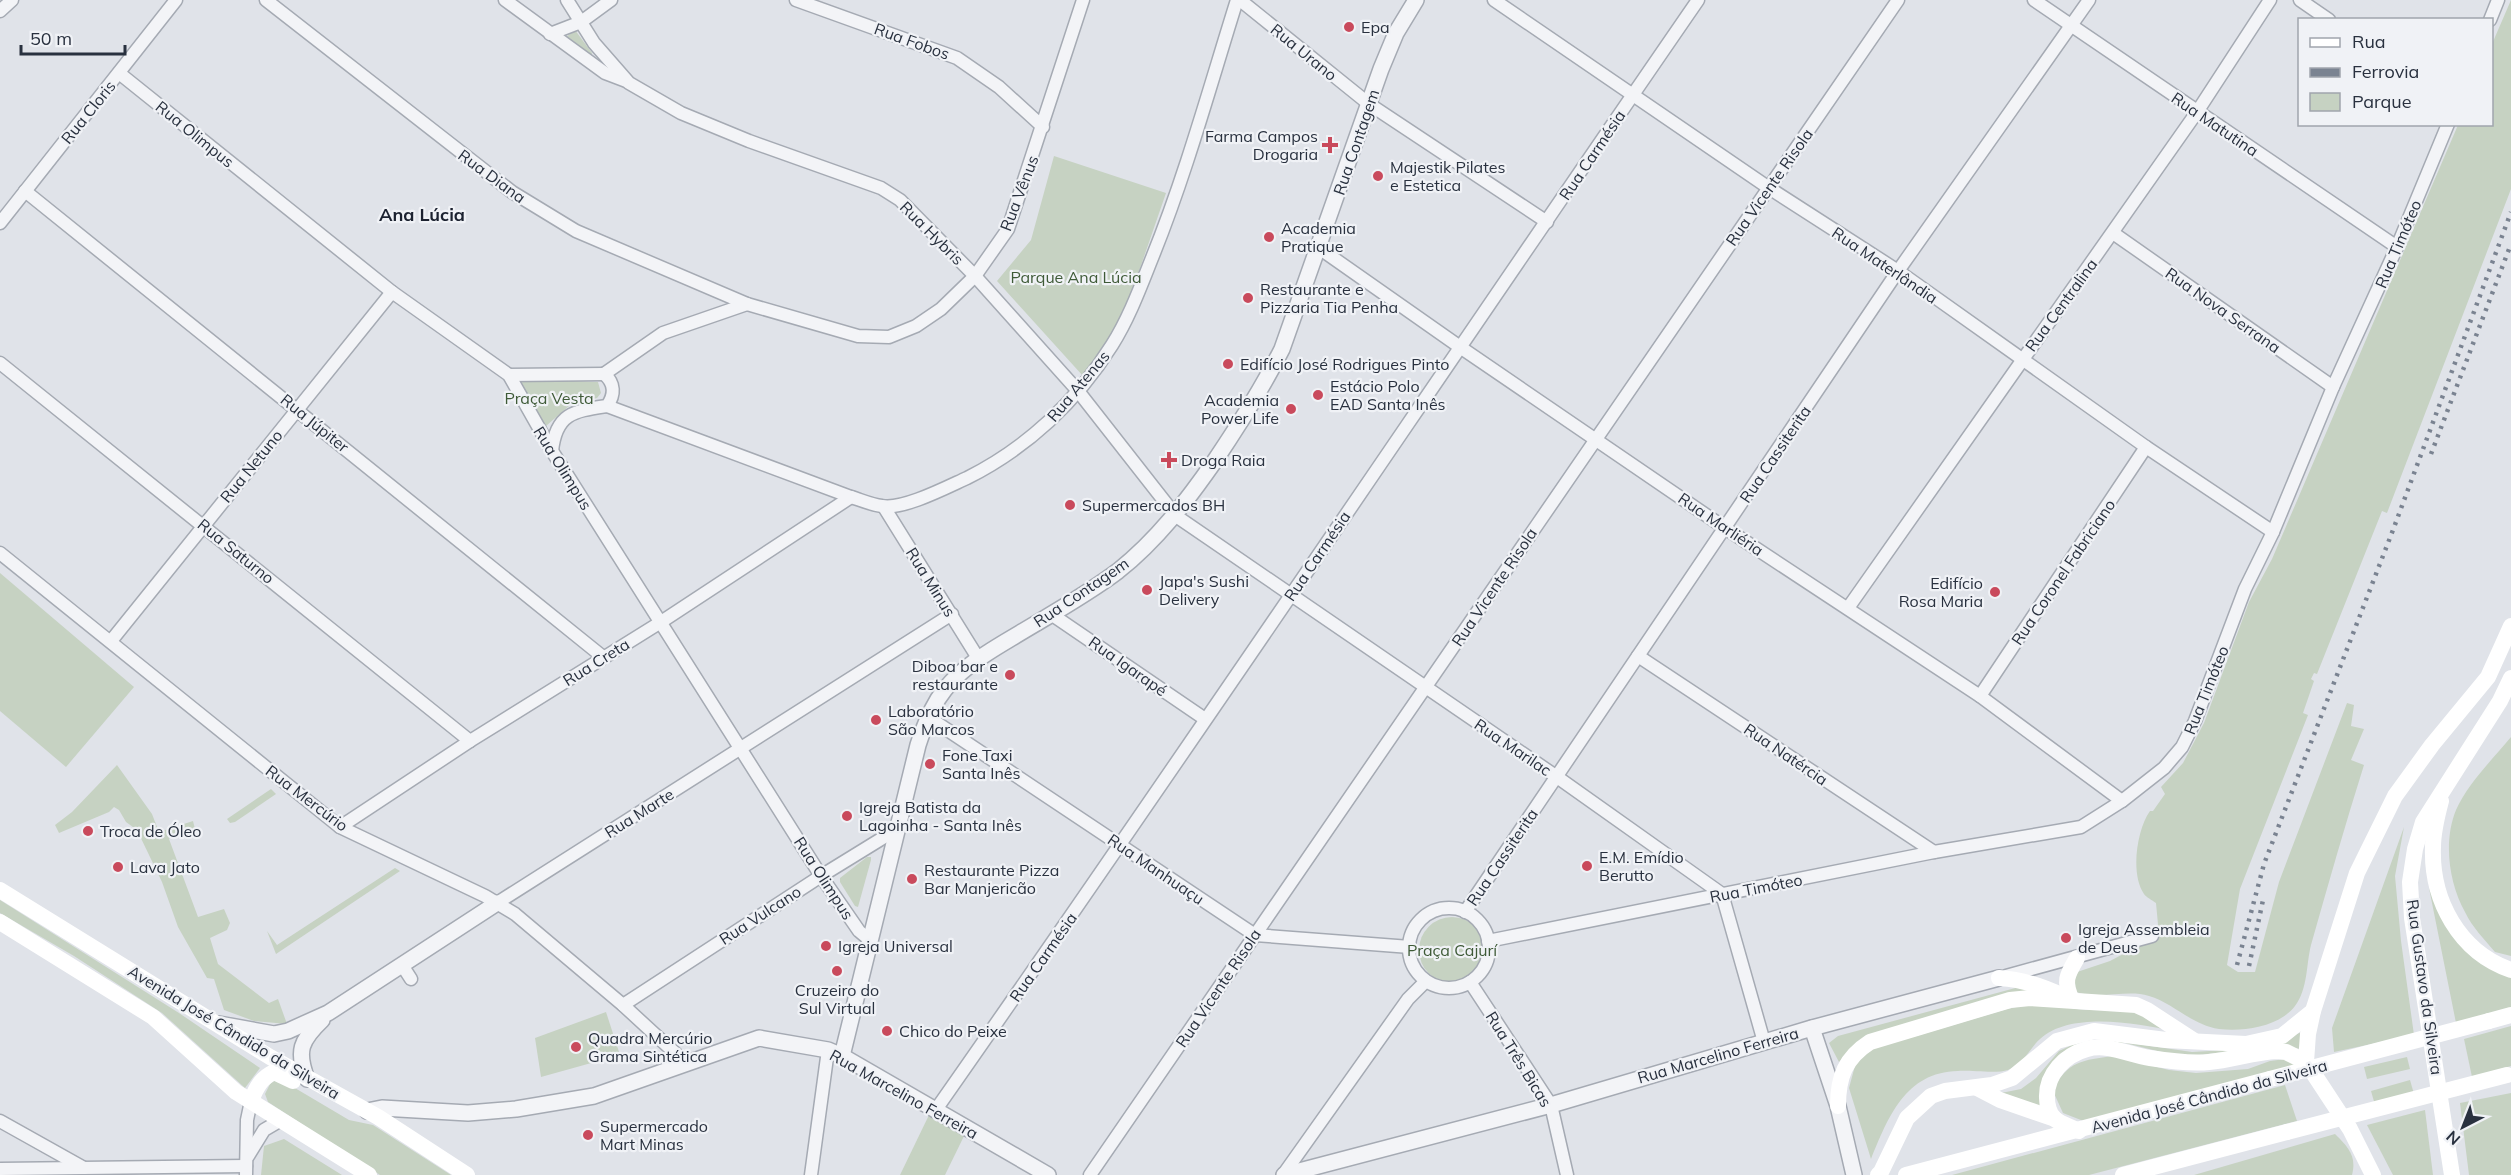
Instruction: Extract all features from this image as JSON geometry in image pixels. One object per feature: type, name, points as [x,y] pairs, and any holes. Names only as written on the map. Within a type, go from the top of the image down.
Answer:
[{"type":"main road","points":[[2307,1062],[2308,1034],[2313,1011],[2357,873],[2395,796],[2432,745],[2487,677],[2511,626]]},
{"type":"main road","name":"Rua Gustavo da Silveira","points":[[2448,1143],[2412,918],[2410,882],[2415,849],[2423,822],[2500,701],[2511,678]]},
{"type":"main road","points":[[2444,788],[2433,845],[2438,896],[2444,910],[2467,942],[2493,963],[2511,970]]},
{"type":"main road","name":"Avenida José Cândido da Silveira","points":[[0,890],[307,1079],[366,1111],[467,1175]]},
{"type":"main road","name":"Avenida José Cândido da Silveira","points":[[0,922],[153,1017],[236,1092],[369,1175]]},
{"type":"main road","points":[[2072,1000],[2066,986],[2069,972],[2077,958]]},
{"type":"main road","points":[[1999,978],[2013,978],[2040,985],[2072,1000]]},
{"type":"main road","points":[[1838,1106],[1838,1090],[1844,1067],[1859,1049],[1870,1042],[2010,1000],[2030,998],[2136,1005],[2197,1042]]},
{"type":"main road","points":[[1878,1175],[1902,1127],[1916,1108],[1931,1096],[1945,1090],[1977,1088],[2012,1078],[2026,1069],[2057,1041],[2094,1031],[2197,1042],[2246,1044],[2282,1036],[2313,1011]]},
{"type":"main road","name":"Avenida José Cândido da Silveira","points":[[1906,1175],[2511,1015]]},
{"type":"main road","points":[[2055,1119],[2048,1106],[2047,1090],[2050,1077],[2072,1055],[2089,1048],[2110,1048],[2150,1058],[2192,1062],[2208,1062],[2277,1051],[2286,1052],[2307,1062],[2350,1130],[2368,1172]]},
{"type":"main road","points":[[251,1101],[262,1080],[274,1072],[341,1110],[366,1111]]},
{"type":"main road","points":[[2132,1174],[2509,1074]]},
{"type":"main road","points":[[1977,1088],[2000,1100],[2055,1119],[2079,1131]]},
{"type":"main road","points":[[2448,1143],[2452,1175]]},
{"type":"main road","points":[[2448,1143],[2460,1175]]},
{"type":"street","points":[[0,11],[12,0]]},
{"type":"street","name":"Rua Cloris","points":[[0,223],[176,0]]},
{"type":"street","name":"Rua Diana","points":[[266,0],[512,192],[576,231],[747,304]]},
{"type":"street","points":[[505,0],[605,73],[629,83]]},
{"type":"street","name":"Rua Hybris","points":[[567,0],[594,43],[629,83],[681,114],[880,188],[900,200],[975,276],[1078,391],[1176,516]]},
{"type":"street","points":[[550,34],[581,22],[610,0]]},
{"type":"street","name":"Rua Fobos","points":[[796,0],[957,58],[999,87],[1043,127]]},
{"type":"street","name":"Rua Vênus","points":[[747,304],[858,336],[889,337],[916,326],[941,309],[975,276],[1008,229],[1083,0]]},
{"type":"street","name":"Rua Urano","points":[[1238,0],[1369,104],[1546,222]]},
{"type":"street","name":"Rua Atenas","points":[[884,507],[921,498],[979,472],[1017,448],[1046,425],[1078,391],[1112,344],[1135,300],[1171,213],[1238,0]]},
{"type":"street","name":"Rua Contagem","points":[[835,1053],[871,941],[918,745],[928,717],[952,682],[978,658],[1118,571],[1176,516],[1264,385],[1286,339],[1396,33],[1416,0]]},
{"type":"street","name":"Rua Materlândia","points":[[1494,0],[1769,188],[1898,272],[2146,447],[2274,532]]},
{"type":"street","name":"Rua Carmésia","points":[[935,1111],[1121,846],[1205,719],[1698,0]]},
{"type":"street","name":"Rua Vicente Risola","points":[[1090,1175],[1898,0]]},
{"type":"street","name":"Rua Matutina","points":[[2034,0],[2397,247]]},
{"type":"street","name":"Rua Cassiterita","points":[[1465,912],[1898,272],[2089,0]]},
{"type":"street","name":"Rua Centralina","points":[[1848,608],[2197,112],[2270,0]]},
{"type":"street","points":[[2300,0],[2326,18]]},
{"type":"street","points":[[2491,18],[2498,0]]},
{"type":"street","name":"Rua Olimpus","points":[[119,73],[392,292],[509,375],[552,451],[821,876],[859,931],[871,941]]},
{"type":"street","name":"Rua Timóteo","points":[[1488,941],[1934,852],[2081,827],[2122,801],[2164,768],[2182,747],[2207,692],[2245,589],[2274,532],[2333,387],[2397,247],[2447,126]]},
{"type":"street","name":"Rua Júpiter","points":[[25,191],[603,657]]},
{"type":"street","name":"Rua Nova Serrana","points":[[2113,233],[2333,387]]},
{"type":"street","name":"Rua Marliéria","points":[[1319,248],[1725,528],[1980,696],[2122,801]]},
{"type":"street","name":"Rua Netuno","points":[[111,641],[392,292]]},
{"type":"street","points":[[509,375],[604,374],[663,333],[747,304]]},
{"type":"street","name":"Rua Saturno","points":[[0,363],[470,741]]},
{"type":"street","points":[[604,374],[612,385],[613,394],[607,406]]},
{"type":"street","points":[[552,451],[556,429],[566,417],[576,412],[607,406],[851,497],[884,507]]},
{"type":"street","name":"Rua Coronel Fabriciano","points":[[1980,696],[2146,447]]},
{"type":"street","name":"Rua Creta","points":[[340,827],[470,741],[661,622],[851,497]]},
{"type":"street","name":"Rua Minus","points":[[884,507],[978,658]]},
{"type":"street","name":"Rua Marilac","points":[[1176,516],[1557,777],[1722,894]]},
{"type":"street","name":"Rua Mercúrio","points":[[0,553],[340,827],[515,914],[623,1005],[686,1063]]},
{"type":"street","name":"Rua Marte","points":[[216,1023],[274,1034],[288,1031],[328,1013],[496,903],[952,614]]},
{"type":"street","name":"Rua Igarapé","points":[[1051,614],[1205,719]]},
{"type":"street","name":"Rua Natércia","points":[[1638,656],[1934,852]]},
{"type":"street","name":"Rua Manhuaçu","points":[[928,717],[1255,935],[1410,947]]},
{"type":"street","name":"Rua Vulcano","points":[[623,1005],[899,828]]},
{"type":"street","points":[[1722,894],[1764,1042]]},
{"type":"street","points":[[1454,909],[1465,912],[1480,923],[1488,941],[1486,965],[1470,982],[1448,988],[1426,981],[1417,972],[1411,960],[1410,947],[1416,926],[1432,912],[1454,909]]},
{"type":"street","name":"Rua Marcelino Ferreira","points":[[1283,1175],[1551,1105],[1812,1028],[2152,936]]},
{"type":"street","points":[[402,965],[411,979]]},
{"type":"street","points":[[1283,1175],[1408,999],[1426,981]]},
{"type":"street","name":"Rua Três Bicas","points":[[1470,982],[1551,1105],[1567,1175]]},
{"type":"street","name":"Rua Marte","points":[[307,1079],[301,1064],[300,1054],[303,1042],[328,1013]]},
{"type":"street","points":[[1812,1028],[1838,1106],[1854,1175]]},
{"type":"street","name":"Rua Marcelino Ferreira","points":[[366,1111],[382,1108],[468,1113],[516,1109],[594,1096],[759,1038],[835,1053],[1048,1175]]},
{"type":"street","points":[[811,1175],[835,1053]]},
{"type":"street","points":[[246,1167],[247,1120],[251,1101]]},
{"type":"street","points":[[246,1167],[264,1130],[281,1120]]},
{"type":"street","points":[[0,1121],[85,1168]]},
{"type":"street","points":[[0,1169],[246,1167]]},
{"type":"street","points":[[73,1175],[85,1168]]},
{"type":"green space","points":[[2511,0],[2511,189],[2387,513],[2382,511],[2317,674],[2314,673],[2311,679],[2314,681],[2303,713],[2308,715],[2240,889],[2227,965],[2238,972],[2255,972],[2279,882],[2347,703],[2354,705],[2351,726],[2364,729],[2351,760],[2364,765],[2311,945],[2304,985],[2299,999],[2295,1006],[2280,1019],[2249,1029],[2228,1030],[2209,1027],[2158,999],[2141,994],[2095,995],[2076,992],[2074,982],[2077,972],[2110,961],[2159,935],[2156,903],[2144,894],[2137,875],[2137,852],[2145,819],[2165,794],[2161,787],[2183,763],[2204,723],[2249,602],[2272,559],[2458,126],[2493,126],[2493,42]]},
{"type":"green space","points":[[575,30],[592,53],[592,55],[565,38]]},
{"type":"green space","name":"Parque Ana Lúcia","points":[[1054,156],[1166,193],[1128,303],[1106,343],[1083,376],[997,281],[1031,240]]},
{"type":"green space","name":"Praça Vesta","points":[[525,379],[598,382],[601,393],[597,398],[570,405],[546,426],[522,386],[521,382]]},
{"type":"green space","points":[[0,573],[134,687],[66,767],[0,711]]},
{"type":"green space","points":[[2511,737],[2511,956],[2495,952],[2468,918],[2455,888],[2449,849],[2452,822],[2461,800]]},
{"type":"green space","points":[[117,765],[152,814],[159,832],[193,821],[195,829],[175,833],[169,839],[198,917],[224,909],[230,923],[227,930],[210,938],[218,964],[269,1003],[278,999],[287,1024],[254,1021],[224,1010],[214,979],[207,978],[178,927],[162,882],[137,830],[126,822],[119,810],[114,807],[109,812],[59,833],[55,825],[72,812]]},
{"type":"green space","points":[[271,789],[276,794],[235,822],[230,823],[227,819]]},
{"type":"green space","points":[[2404,827],[2395,876],[2414,1035],[2334,1052],[2332,1028]]},
{"type":"green space","points":[[867,857],[871,857],[871,860],[858,907],[855,906],[840,882],[840,878]]},
{"type":"green space","points":[[395,868],[400,871],[276,954],[267,931],[277,945]]},
{"type":"green space","points":[[2429,888],[2447,928],[2511,977],[2511,1009],[2456,1023]]},
{"type":"green space","points":[[0,900],[179,1013],[260,1068],[245,1088],[162,1013],[74,956],[0,913]]},
{"type":"green space","name":"Praça Cajurí","points":[[1458,917],[1476,926],[1483,937],[1485,950],[1483,963],[1476,974],[1465,981],[1446,983],[1428,974],[1421,963],[1419,944],[1428,926],[1439,919]]},
{"type":"green space","points":[[2019,987],[2035,988],[1851,1048],[1839,1062],[1829,1043],[1838,1036]]},
{"type":"green space","points":[[2060,1004],[2088,1010],[2135,1011],[2173,1031],[2123,1023],[2086,1022],[2068,1025],[2053,1030],[2040,1039],[2022,1060],[2008,1070],[1958,1071],[1940,1073],[1924,1079],[1912,1088],[1892,1113],[1871,1159],[1849,1088],[1856,1062],[1862,1052],[2007,1009],[2026,1005]]},
{"type":"green space","name":"Quadra Mercúrio Grama Sintética","points":[[606,1012],[620,1055],[541,1077],[535,1038]]},
{"type":"green space","points":[[2511,1026],[2511,1066],[2472,1077],[2464,1039]]},
{"type":"green space","points":[[2303,1032],[2302,1049],[2273,1046],[2191,1056],[2165,1053],[2125,1043],[2073,1047],[2061,1053],[2049,1068],[2043,1107],[2001,1093],[2021,1089],[2036,1078],[2059,1051],[2072,1045],[2102,1039],[2192,1052],[2227,1050]]},
{"type":"green space","points":[[2113,1056],[2169,1070],[2196,1073],[2248,1069],[2270,1061],[2286,1059],[2302,1063],[2086,1122],[2063,1113],[2053,1091],[2064,1073],[2085,1061]]},
{"type":"green space","points":[[2407,1057],[2410,1069],[2367,1079],[2364,1067]]},
{"type":"green space","points":[[278,1078],[349,1120],[373,1125],[451,1175],[380,1175],[268,1102],[265,1094],[270,1084]]},
{"type":"green space","points":[[2410,1080],[2414,1094],[2375,1105],[2371,1091]]},
{"type":"green space","points":[[2285,1085],[2297,1121],[2089,1175],[1952,1175]]},
{"type":"green space","points":[[2511,1093],[2511,1175],[2469,1175],[2460,1103]]},
{"type":"green space","points":[[2425,1110],[2433,1175],[2393,1175],[2367,1125]]},
{"type":"green space","points":[[929,1115],[965,1134],[945,1175],[900,1175]]},
{"type":"green space","points":[[2335,1134],[2350,1152],[2353,1162],[2352,1175],[2194,1175]]},
{"type":"green space","points":[[284,1139],[342,1175],[261,1175],[264,1146]]},
{"type":"railway","points":[[2237,965],[2264,864],[2393,530],[2511,212]]},
{"type":"railway","points":[[2431,454],[2511,244]]},
{"type":"railway","points":[[2249,966],[2263,900]]},
{"type":"place","name":"Epa","points":[[1349,27]]},
{"type":"place","name":"Farma Campos Drogaria","points":[[1330,145]]},
{"type":"place","name":"Majestik Pilates e Estetica","points":[[1378,176]]},
{"type":"place","name":"Academia Pratique","points":[[1269,237]]},
{"type":"place","name":"Restaurante e Pizzaria Tia Penha","points":[[1248,298]]},
{"type":"place","name":"Edifício José Rodrigues Pinto","points":[[1228,364]]},
{"type":"place","name":"Estácio Polo EAD Santa Inês","points":[[1318,395]]},
{"type":"place","name":"Academia Power Life","points":[[1291,409]]},
{"type":"place","name":"Droga Raia","points":[[1169,460]]},
{"type":"place","name":"Supermercados BH","points":[[1070,505]]},
{"type":"place","name":"Japa's Sushi Delivery","points":[[1147,590]]},
{"type":"place","name":"Edifício Rosa Maria","points":[[1995,592]]},
{"type":"place","name":"Diboa bar e restaurante","points":[[1010,675]]},
{"type":"place","name":"Laboratório São Marcos","points":[[876,720]]},
{"type":"place","name":"Fone Taxi Santa Inês","points":[[930,764]]},
{"type":"place","name":"Igreja Batista da Lagoinha - Santa Inês","points":[[847,816]]},
{"type":"place","name":"Troca de Óleo","points":[[88,831]]},
{"type":"place","name":"E.M. Emídio Berutto","points":[[1587,866]]},
{"type":"place","name":"Lava Jato","points":[[118,867]]},
{"type":"place","name":"Restaurante Pizza Bar Manjericão","points":[[912,879]]},
{"type":"place","name":"Igreja Assembleia de Deus","points":[[2066,938]]},
{"type":"place","name":"Igreja Universal","points":[[826,946]]},
{"type":"place","name":"Cruzeiro do Sul Virtual","points":[[837,971]]},
{"type":"place","name":"Chico do Peixe","points":[[887,1031]]},
{"type":"place","name":"Quadra Mercúrio Grama Sintética","points":[[576,1047]]},
{"type":"place","name":"Supermercado Mart Minas","points":[[588,1135]]},
{"type":"district","name":"Ana Lúcia","points":[[422,215]]}]
